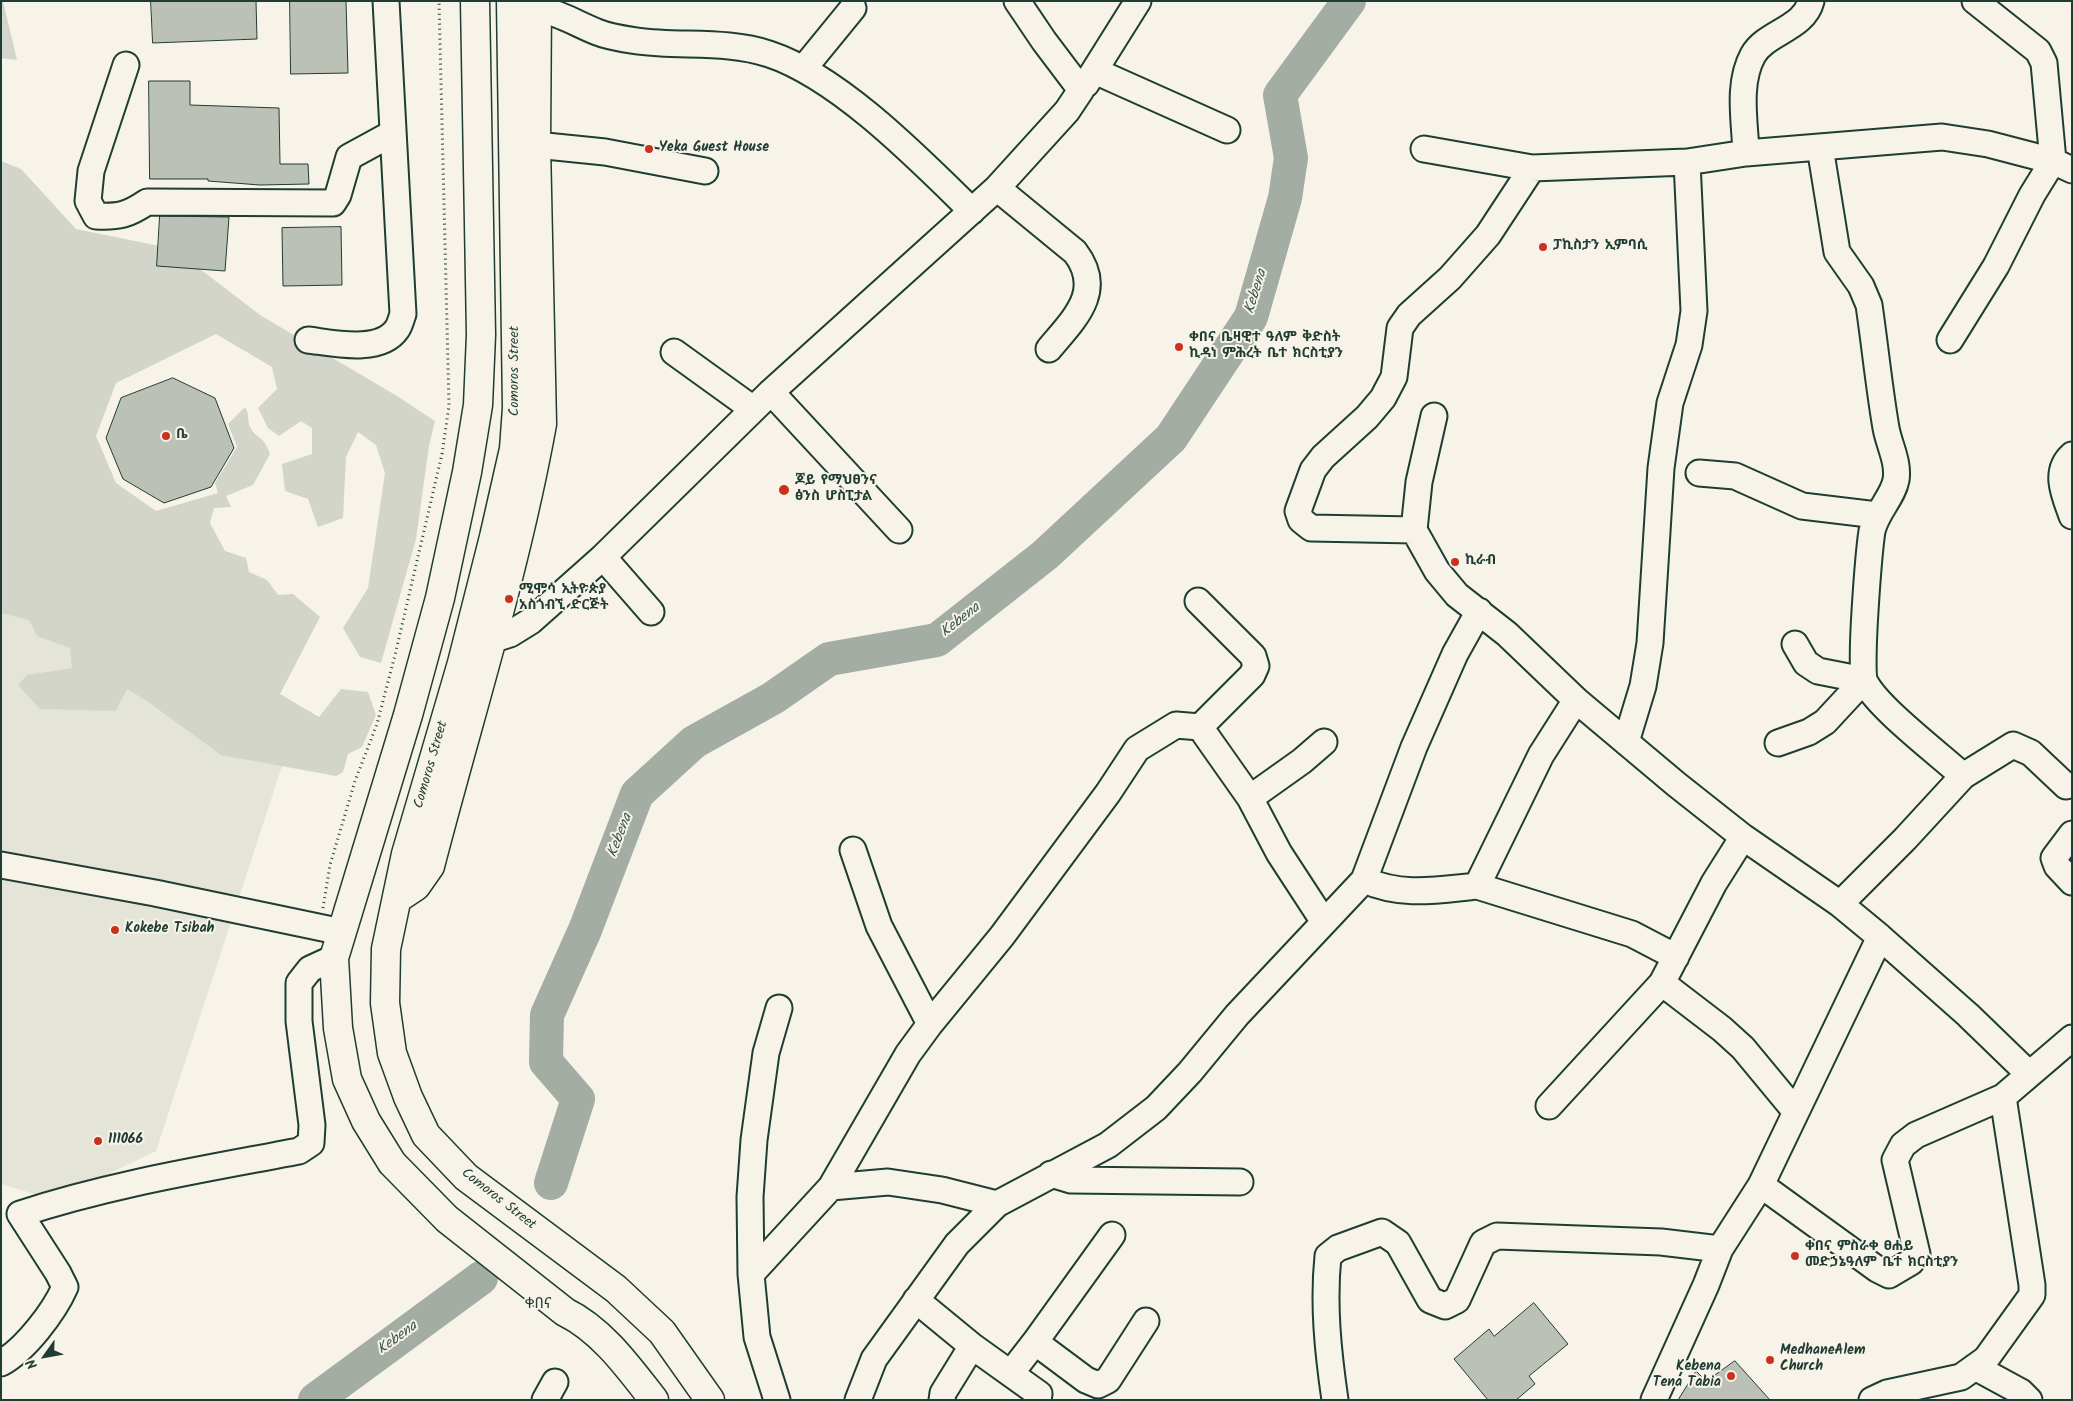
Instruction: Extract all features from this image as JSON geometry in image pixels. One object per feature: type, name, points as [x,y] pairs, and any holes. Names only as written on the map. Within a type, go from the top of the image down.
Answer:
[{"type":"main road","points":[[475,1],[480,316],[478,405],[467,472],[440,598],[334,958],[338,1028],[348,1080],[366,1121],[392,1164],[447,1219],[565,1312],[582,1320],[624,1362],[654,1400]]},
{"type":"main road","name":"Comoros Street","points":[[511,1],[517,388],[514,449],[462,663],[406,854],[386,958],[385,1003],[392,1053],[408,1097],[426,1135],[466,1177],[616,1289],[662,1332],[710,1400]]},
{"type":"main road","points":[[398,898],[416,886],[430,866],[491,640],[534,469],[542,424],[536,145],[546,6]]},
{"type":"street","points":[[308,340],[346,346],[380,343],[397,330],[403,314],[386,1]]},
{"type":"street","points":[[1017,1],[1044,41],[1088,80],[1227,130]]},
{"type":"street","points":[[491,640],[510,634],[531,621],[603,557],[771,392],[997,188],[1067,111],[1138,1]]},
{"type":"street","points":[[1746,153],[1744,99],[1746,70],[1754,53],[1802,18],[1811,1]]},
{"type":"street","points":[[1975,1],[2038,51],[2044,63],[2062,166]]},
{"type":"street","points":[[546,6],[599,33],[638,41],[731,46],[768,54],[804,68],[856,107],[914,155],[972,211]]},
{"type":"street","points":[[804,68],[853,8]]},
{"type":"street","points":[[126,65],[91,170],[88,201],[96,216],[116,217],[133,211],[147,202],[333,203],[338,195],[349,158],[393,133]]},
{"type":"street","points":[[1424,149],[1532,168],[1687,162],[1746,153],[1942,138],[1988,144],[2062,166]]},
{"type":"street","points":[[536,145],[605,152],[705,171]]},
{"type":"street","points":[[1820,147],[1837,252],[1861,286],[1869,304],[1887,430],[1894,455],[1896,481],[1877,515],[1872,530],[1866,604],[1864,680],[1872,693],[1893,714],[1963,776]]},
{"type":"street","points":[[1626,742],[1643,686],[1650,643],[1660,468],[1670,403],[1689,345],[1694,311],[1687,162]]},
{"type":"street","points":[[1950,340],[1996,266],[2032,195],[2062,166]]},
{"type":"street","points":[[1414,530],[1311,528],[1301,520],[1298,511],[1313,470],[1323,458],[1367,418],[1383,398],[1394,377],[1400,328],[1409,315],[1450,278],[1488,235],[1532,168]]},
{"type":"street","points":[[997,188],[1075,252],[1082,262],[1088,278],[1088,290],[1078,314],[1049,349]]},
{"type":"street","points":[[674,352],[753,409]]},
{"type":"street","points":[[771,392],[899,530]]},
{"type":"street","points":[[1434,416],[1419,482],[1414,530],[1437,572],[1457,595],[1507,634],[1576,700],[1743,837],[1840,904],[1880,937],[1968,1015],[2029,1074]]},
{"type":"street","points":[[2072,455],[2061,472],[2062,488],[2072,516]]},
{"type":"street","points":[[1699,473],[1735,476],[1802,506],[1877,515]]},
{"type":"street","points":[[603,557],[651,612]]},
{"type":"street","points":[[751,1274],[831,1187],[908,1054],[1002,936],[1108,793],[1137,748],[1176,725],[1200,726],[1252,675],[1256,666],[1253,656],[1198,601]]},
{"type":"street","points":[[858,1400],[874,1359],[957,1244],[997,1204],[1108,1145],[1156,1108],[1190,1072],[1237,1015],[1297,954],[1364,880],[1414,747],[1455,654],[1479,611]]},
{"type":"street","points":[[1795,644],[1806,663],[1818,671],[1864,680]]},
{"type":"street","points":[[1778,743],[1809,732],[1825,722],[1864,680]]},
{"type":"street","points":[[1477,886],[1541,755],[1576,700]]},
{"type":"street","points":[[1200,726],[1250,798],[1279,853],[1324,922]]},
{"type":"street","points":[[1250,798],[1302,761],[1324,742]]},
{"type":"street","points":[[1840,904],[1905,839],[1963,776],[1989,757],[2014,745],[2030,753],[2070,785]]},
{"type":"street","points":[[2072,834],[2054,858],[2057,866],[2072,882]]},
{"type":"street","points":[[1548,1106],[1662,983],[1714,883],[1743,837]]},
{"type":"street","points":[[853,850],[879,926],[930,1024]]},
{"type":"street","points":[[1,865],[155,893],[342,932]]},
{"type":"street","points":[[1364,880],[1384,889],[1414,892],[1477,886],[1632,934],[1676,957]]},
{"type":"street","points":[[1654,1400],[1706,1285],[1720,1249],[1762,1185],[1880,937]]},
{"type":"street","points":[[1,1363],[10,1358],[28,1340],[59,1300],[64,1288],[58,1273],[11,1216],[76,1196],[129,1183],[299,1151],[311,1143],[312,1125],[299,1021],[299,983],[310,969],[334,958]]},
{"type":"street","points":[[1662,983],[1722,1029],[1743,1048],[1796,1112]]},
{"type":"street","points":[[777,1400],[757,1337],[751,1274],[750,1196],[754,1140],[766,1053],[779,1008]]},
{"type":"street","points":[[1762,1185],[1877,1270],[1889,1274],[1911,1262],[1917,1254],[1895,1160],[1904,1145],[1916,1135],[2003,1097],[2072,1038]]},
{"type":"street","points":[[1872,1400],[1887,1393],[1961,1377],[1986,1359],[2032,1295],[2003,1097]]},
{"type":"street","points":[[1052,1174],[1071,1180],[1240,1182]]},
{"type":"street","points":[[831,1187],[888,1182],[942,1190],[997,1204]]},
{"type":"street","points":[[1335,1400],[1327,1345],[1326,1276],[1328,1256],[1348,1244],[1382,1232],[1398,1243],[1430,1300],[1445,1306],[1457,1300],[1483,1243],[1497,1236],[1644,1240],[1720,1249]]},
{"type":"street","points":[[1011,1372],[1035,1342],[1112,1235]]},
{"type":"street","points":[[916,1300],[972,1346],[1011,1372],[1039,1394],[1038,1400]]},
{"type":"street","points":[[1035,1342],[1086,1380],[1098,1385],[1108,1380],[1146,1321]]},
{"type":"street","points":[[942,1400],[943,1393],[972,1346]]},
{"type":"street","points":[[1975,1367],[2021,1392],[2029,1400]]},
{"type":"shaded area","points":[[1,1],[3,1],[17,60],[1,58]]},
{"type":"shaded area","points":[[1,161],[21,169],[76,229],[174,249],[260,315],[397,396],[435,421],[429,446],[416,539],[381,663],[360,657],[343,628],[368,588],[385,473],[376,445],[358,432],[346,457],[343,518],[318,527],[308,499],[285,491],[282,464],[312,454],[312,428],[301,421],[279,436],[268,428],[258,408],[277,389],[272,367],[216,334],[116,383],[96,436],[116,483],[156,511],[218,493],[215,483],[237,447],[228,424],[245,407],[250,427],[265,443],[270,454],[253,485],[226,496],[231,507],[214,508],[210,523],[225,551],[246,558],[249,572],[267,580],[278,595],[293,594],[320,617],[280,694],[319,717],[341,689],[368,692],[376,715],[362,747],[348,754],[343,772],[336,776],[221,755],[147,701],[127,689],[116,711],[40,709],[18,685],[27,675],[72,668],[70,648],[37,636],[29,620],[1,613]]},
{"type":"shaded area","name":"Kokebe Tsibah","points":[[1,582],[301,708],[156,1151],[54,1200],[1,1184]]},
{"type":"building","points":[[151,1],[256,1],[257,39],[153,43]]},
{"type":"building","points":[[290,1],[346,1],[348,73],[291,74]]},
{"type":"building","points":[[149,81],[190,81],[190,105],[279,108],[280,164],[308,164],[309,184],[260,185],[208,181],[208,179],[150,179]]},
{"type":"building","points":[[160,216],[229,217],[225,271],[157,266]]},
{"type":"building","points":[[341,227],[342,285],[283,286],[282,228]]},
{"type":"building","points":[[173,378],[215,398],[234,448],[211,487],[164,503],[123,479],[106,438],[121,398]]},
{"type":"building","points":[[1534,1303],[1568,1344],[1529,1376],[1535,1384],[1516,1400],[1488,1400],[1454,1359],[1489,1329],[1494,1336]]},
{"type":"building","name":"Kebena Tena Tabia","points":[[1735,1361],[1770,1400],[1678,1400],[1696,1371],[1706,1381]]},
{"type":"waterway","name":"Kebena","points":[[551,1183],[578,1099],[546,1062],[547,1015],[585,930],[637,794],[694,742],[773,698],[829,659],[937,640],[1045,555],[1171,438],[1251,317],[1285,198],[1291,158],[1280,95],[1349,1]]},
{"type":"waterway","name":"Kebena","points":[[315,1400],[481,1278]]},
{"type":"place","name":"Yeka Guest House","points":[[649,149]]},
{"type":"place","name":"ፓኪስታን ኢምባሲ","points":[[1543,247]]},
{"type":"place","name":"ቀበና ቤዛዊተ ዓለም ቅድስት ኪዳነ ምሕረት ቤተ ክርስቲያን","points":[[1179,347]]},
{"type":"place","name":"ቤ","points":[[166,436]]},
{"type":"place","name":"ጆይ የማህፀንና ፅንስ ሆስፒታል","points":[[784,490]]},
{"type":"place","name":"ኪራብ","points":[[1455,562]]},
{"type":"place","name":"ሚሞሳ ኢትዮጵያ አስጎብኚ ድርጅት","points":[[509,599]]},
{"type":"place","name":"Kokebe Tsibah","points":[[115,930]]},
{"type":"place","name":"111066","points":[[98,1141]]},
{"type":"place","name":"ቀበና ምስራቀ ፀሐይ መድኃኔዓለም ቤተ ክርስቲያን","points":[[1795,1256]]},
{"type":"place","name":"MedhaneAlem Church","points":[[1770,1360]]},
{"type":"place","name":"Kebena Tena Tabia","points":[[1731,1376]]},
{"type":"district","name":"ቀበና","points":[[538,1305]]}]
